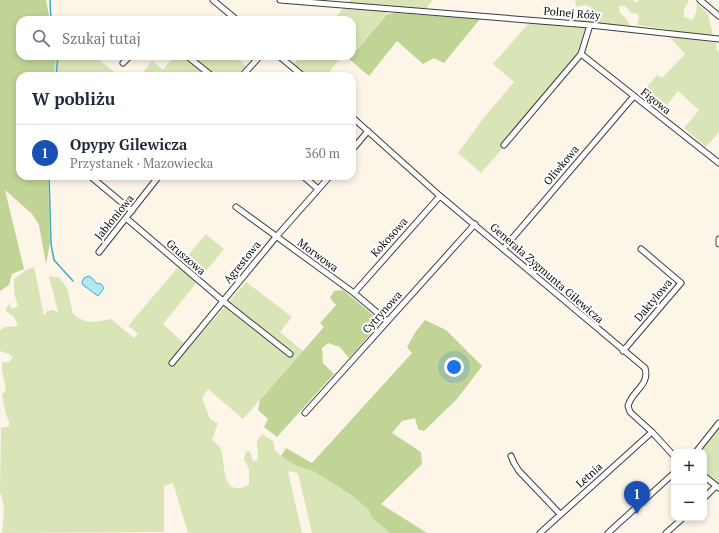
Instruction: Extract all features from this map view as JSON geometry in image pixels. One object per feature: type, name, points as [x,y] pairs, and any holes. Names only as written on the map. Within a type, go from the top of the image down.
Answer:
[{"type":"street","points":[[213,0],[231,16]]},
{"type":"street","name":"Polnej Róży","points":[[280,0],[590,25],[719,39]]},
{"type":"street","points":[[344,6],[348,0]]},
{"type":"street","points":[[700,0],[719,16]]},
{"type":"street","points":[[504,145],[581,54],[590,25]]},
{"type":"street","name":"Figowa","points":[[581,54],[719,163]]},
{"type":"street","points":[[192,60],[207,72]]},
{"type":"street","points":[[246,72],[256,60]]},
{"type":"street","points":[[284,60],[298,72]]},
{"type":"street","name":"Oliwkowa","points":[[504,248],[634,96]]},
{"type":"street","name":"Generała Zygmunta Gilewicza","points":[[356,121],[440,196],[504,248],[623,351],[645,368],[647,375],[645,382],[629,401],[628,406],[630,412],[652,432],[671,453]]},
{"type":"street","points":[[356,145],[368,131]]},
{"type":"street","points":[[95,180],[132,211]]},
{"type":"street","name":"Jabłoniowa","points":[[99,252],[156,180]]},
{"type":"street","points":[[308,180],[318,189]]},
{"type":"street","name":"Agrestowa","points":[[172,363],[276,237],[326,180]]},
{"type":"street","name":"Kokosowa","points":[[354,293],[440,196]]},
{"type":"street","name":"Morwowa","points":[[236,207],[354,293],[387,321]]},
{"type":"street","name":"Gruszowa","points":[[126,218],[223,301],[290,354]]},
{"type":"street","name":"Cytrynowa","points":[[305,413],[475,224]]},
{"type":"street","points":[[719,239],[719,244]]},
{"type":"street","name":"Daktylowa","points":[[623,351],[681,283],[641,249]]},
{"type":"street","points":[[698,449],[719,423]]},
{"type":"street","name":"Letnia","points":[[540,533],[652,432]]},
{"type":"street","points":[[512,456],[519,471],[560,514]]},
{"type":"street","points":[[608,533],[671,476]]},
{"type":"street","points":[[707,479],[717,487],[707,495]]},
{"type":"street","points":[[666,533],[679,521]]},
{"type":"green space","points":[[0,0],[46,0],[49,16],[16,16],[16,60],[56,60],[54,72],[16,72],[16,180],[48,180],[50,243],[46,264],[39,225],[32,214],[5,190],[24,269],[12,274],[9,285],[0,291]]},
{"type":"green space","points":[[351,0],[433,0],[425,10],[392,7],[356,50],[356,16],[337,16]]},
{"type":"green space","points":[[575,0],[633,0],[637,3],[639,0],[689,0],[684,9],[684,17],[692,20],[696,13],[697,3],[708,14],[713,36],[637,25],[639,19],[638,14],[631,13],[625,6],[619,6],[620,13],[626,18],[630,26],[571,21],[577,13],[591,10],[591,7],[585,5],[576,7]]},
{"type":"green space","points":[[395,13],[480,19],[444,63],[434,58],[423,64],[397,41],[369,76],[350,60],[356,60],[356,51],[387,14]]},
{"type":"green space","points":[[529,23],[586,27],[591,31],[586,53],[481,173],[458,153],[482,120],[514,82],[493,64]]},
{"type":"green space","points":[[669,36],[717,43],[716,49],[719,52],[719,132],[706,147],[684,128],[699,110],[678,91],[663,110],[641,94],[657,75],[662,78],[685,54]]},
{"type":"green space","points":[[56,60],[99,60],[114,72],[57,72],[55,70]]},
{"type":"green space","points":[[171,60],[239,60],[251,70],[249,72],[143,72],[152,61],[163,70]]},
{"type":"green space","points":[[298,60],[339,60],[329,72],[304,72],[294,64]]},
{"type":"green space","points":[[206,234],[224,249],[163,324],[189,348],[246,282],[292,317],[280,332],[303,351],[243,419],[208,389],[202,398],[210,419],[218,423],[212,440],[219,446],[222,452],[225,476],[228,482],[232,487],[239,488],[249,485],[249,469],[244,459],[246,451],[250,451],[253,461],[258,460],[257,441],[262,434],[273,441],[275,450],[281,456],[297,466],[315,472],[351,495],[368,509],[372,518],[390,533],[312,533],[298,473],[288,471],[302,533],[188,533],[173,483],[164,486],[164,532],[2,533],[4,512],[0,493],[1,428],[9,426],[9,421],[6,415],[2,395],[6,390],[2,362],[9,362],[13,358],[9,354],[0,351],[0,330],[5,327],[18,326],[14,317],[5,310],[9,304],[12,309],[18,306],[14,293],[14,279],[26,270],[34,267],[44,316],[47,311],[52,310],[58,312],[49,276],[60,278],[67,288],[73,314],[82,320],[91,322],[111,319],[134,338],[138,333],[128,326]]},
{"type":"green space","points":[[343,290],[381,322],[349,358],[340,347],[328,343],[322,348],[323,363],[334,374],[277,437],[264,427],[268,419],[258,410],[260,400],[324,327],[320,323],[336,305],[330,298],[334,291]]},
{"type":"green space","points":[[425,320],[446,330],[482,366],[457,399],[424,431],[418,429],[415,418],[402,421],[392,433],[421,452],[422,464],[381,504],[427,533],[390,533],[372,518],[368,509],[351,495],[315,472],[297,466],[281,456],[286,448],[312,463],[412,353],[407,347],[416,331]]},
{"type":"green space","points":[[719,428],[719,486],[707,476],[707,449],[702,449]]},
{"type":"water","points":[[89,276],[96,283],[101,284],[104,288],[98,296],[83,285],[82,282],[84,278]]},
{"type":"waterway","points":[[50,0],[51,16]]},
{"type":"waterway","points":[[56,72],[58,60]]},
{"type":"waterway","points":[[49,180],[51,244],[54,260],[73,281]]},
{"type":"place","name":"Opypy Gilewicza","points":[[637,514]]}]
